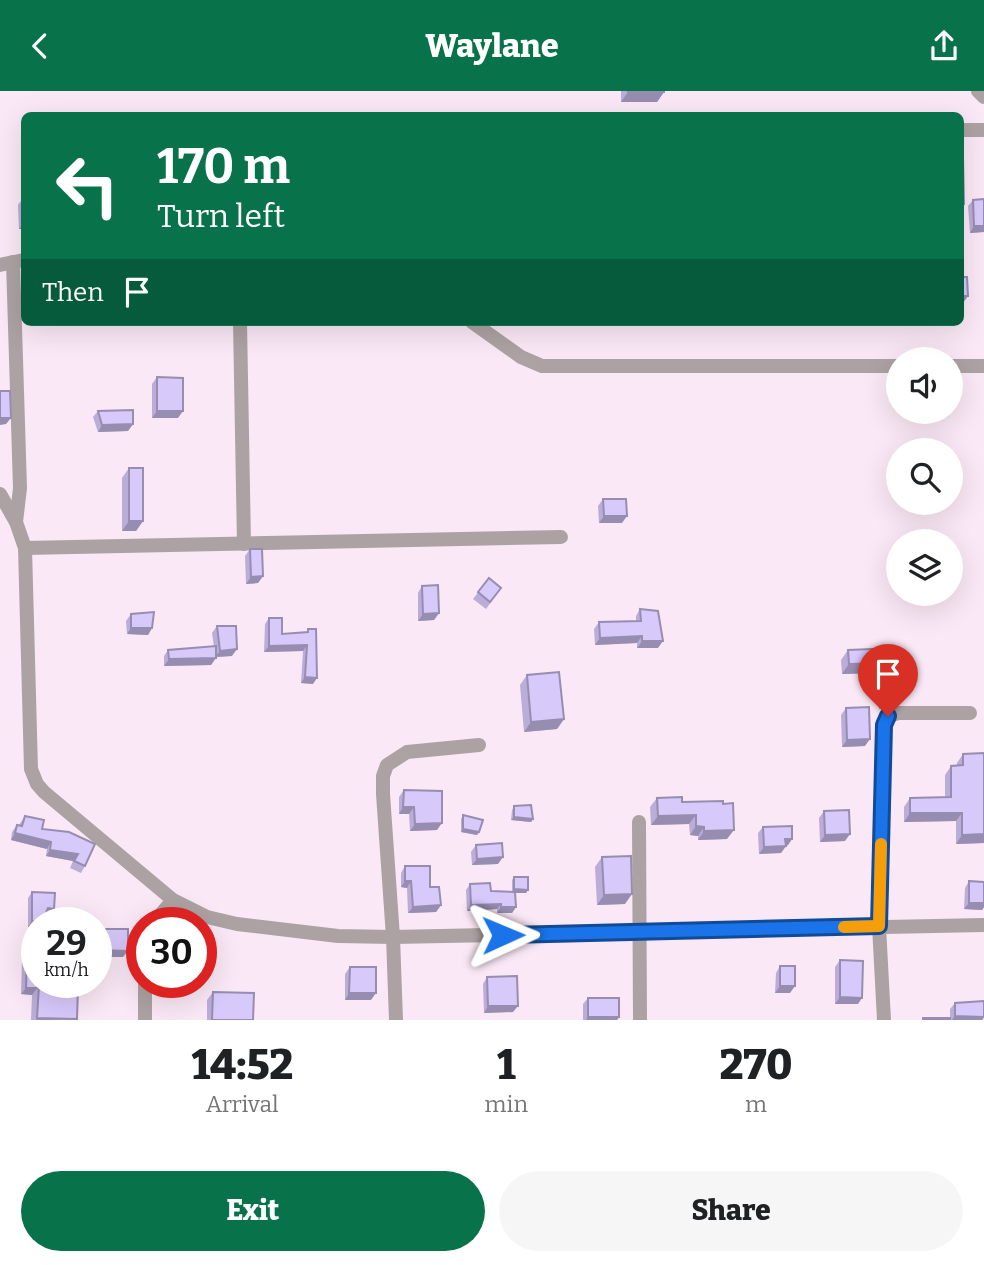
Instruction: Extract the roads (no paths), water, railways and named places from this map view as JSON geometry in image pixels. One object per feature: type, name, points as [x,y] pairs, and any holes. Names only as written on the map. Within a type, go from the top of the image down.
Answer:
[{"type":"street","points":[[978,91],[984,97]]},
{"type":"street","points":[[964,130],[984,130]]},
{"type":"street","points":[[12,263],[20,488],[16,522]]},
{"type":"street","points":[[240,326],[244,544]]},
{"type":"street","points":[[478,326],[521,357],[542,366],[886,366]]},
{"type":"street","points":[[963,366],[984,366]]},
{"type":"street","points":[[0,494],[16,522],[25,548],[31,769],[37,785],[173,900],[208,917],[237,924],[338,936],[393,937],[984,925]]},
{"type":"street","points":[[25,548],[561,537]]},
{"type":"street","points":[[884,1020],[879,926],[884,725],[888,716],[899,713],[970,712]]},
{"type":"street","points":[[396,1020],[383,776],[387,765],[407,752],[479,745]]},
{"type":"street","points":[[639,822],[640,1020]]},
{"type":"street","points":[[167,907],[173,900]]},
{"type":"street","points":[[145,998],[145,1020]]}]
